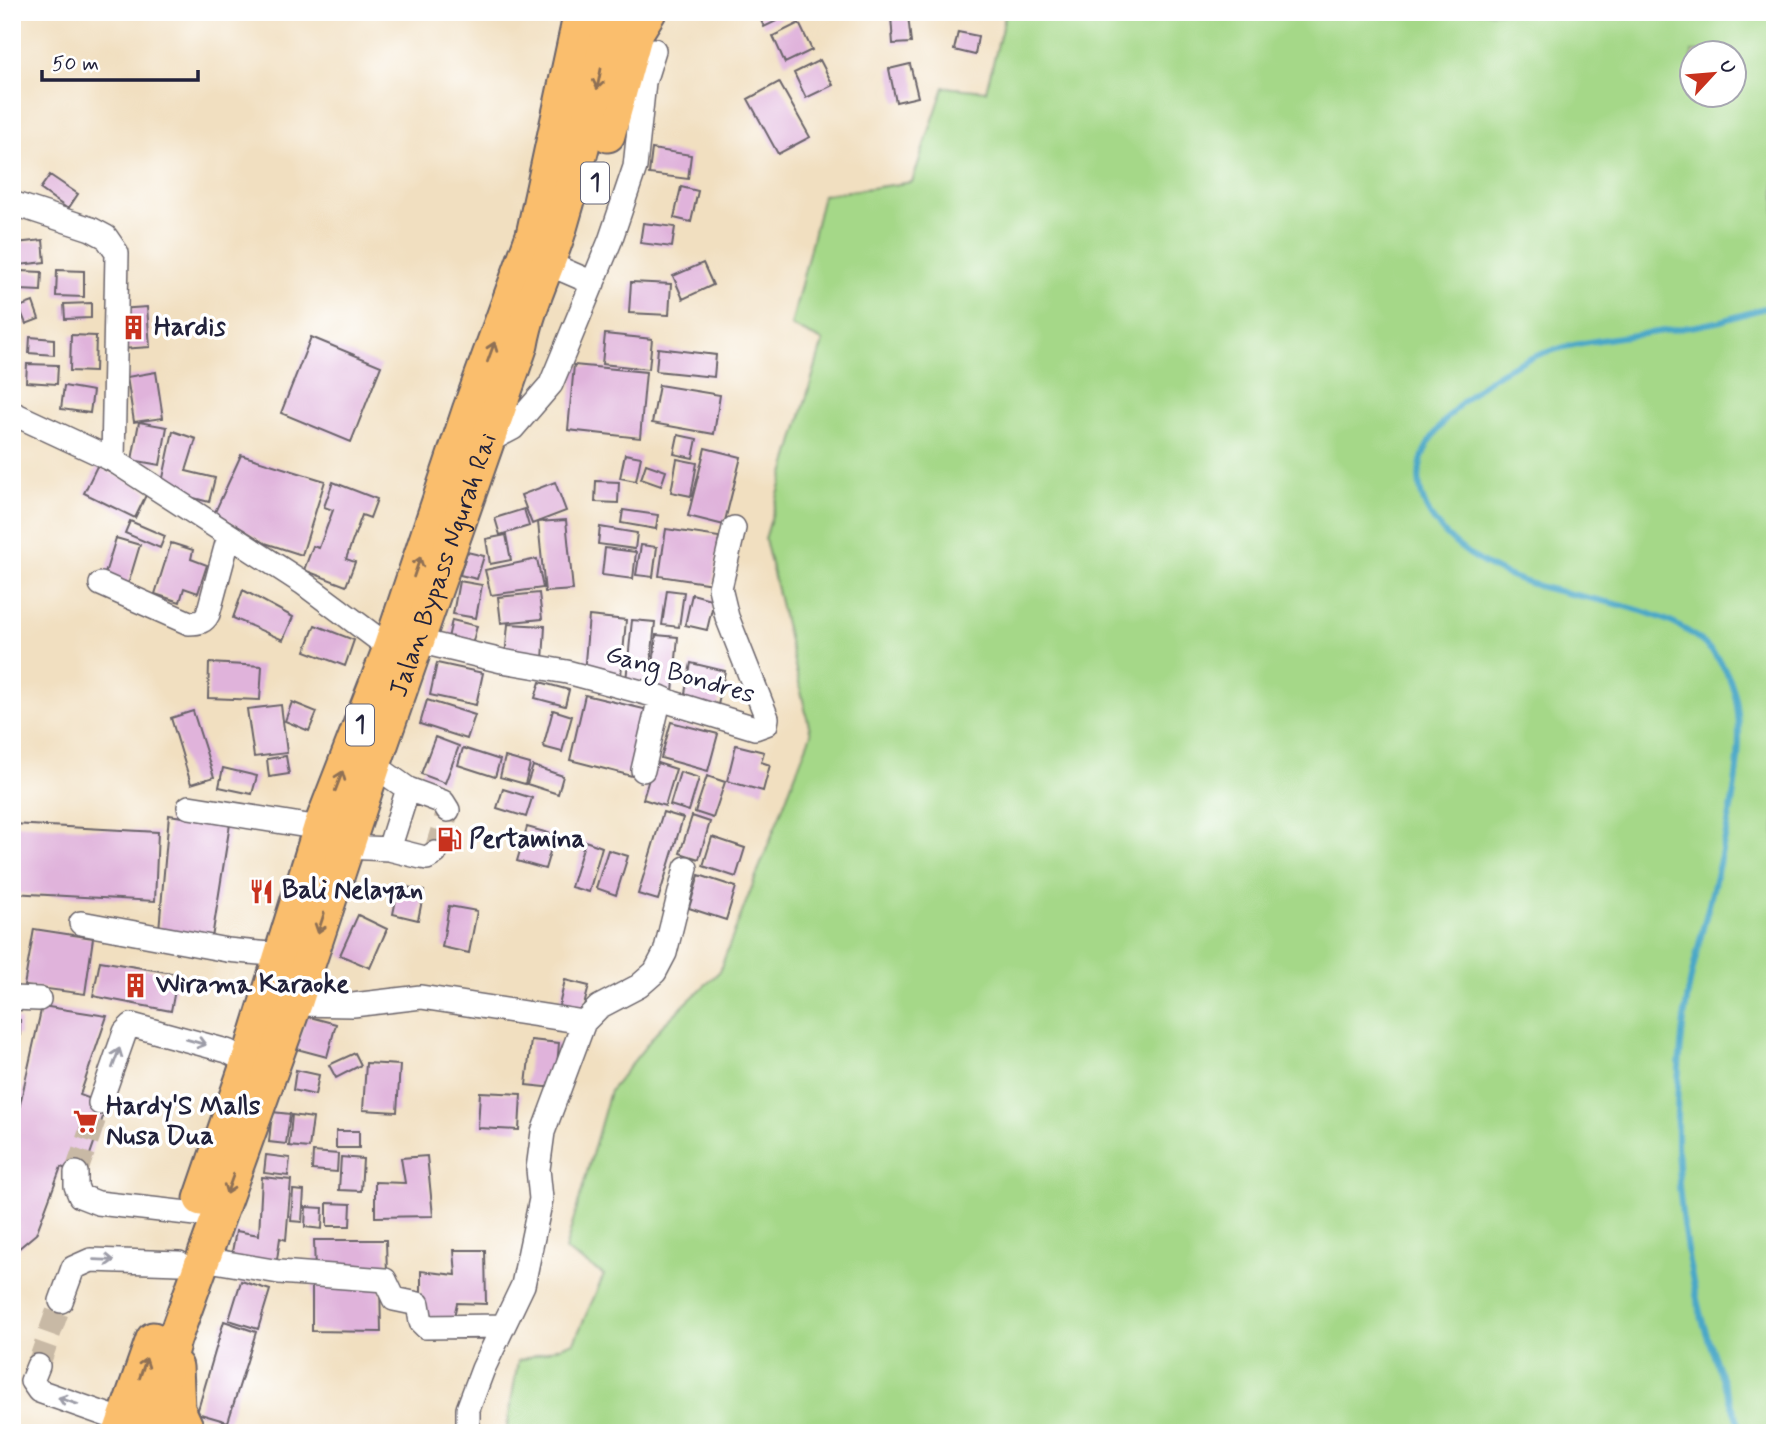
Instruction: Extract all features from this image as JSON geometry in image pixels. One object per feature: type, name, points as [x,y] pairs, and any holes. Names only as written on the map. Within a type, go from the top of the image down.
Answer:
[{"type":"highway","name":"Jalan Bypass Ngurah Rai","points":[[131,1429],[191,1261],[295,1004],[333,837],[392,638],[469,411],[533,235],[582,12]]},
{"type":"highway","name":"1","points":[[554,268],[559,230],[597,90],[612,12]]},
{"type":"highway","name":"1","points":[[554,268],[579,236],[636,33],[649,12]]},
{"type":"highway","name":"Jalan Bypass Ngurah Rai","points":[[131,1429],[174,1340],[191,1261],[196,1214],[281,955],[333,837],[374,765],[392,638],[487,442],[521,345],[538,324],[554,268]]},
{"type":"highway","points":[[174,1340],[178,1409],[189,1433]]},
{"type":"street","points":[[487,442],[513,428],[551,384],[610,241],[635,167],[644,82],[654,50]]},
{"type":"street","points":[[12,203],[91,229],[106,237],[117,253],[113,460]]},
{"type":"street","points":[[554,268],[593,283]]},
{"type":"street","points":[[12,413],[113,460],[392,638]]},
{"type":"street","name":"Gang Bondres","points":[[392,638],[567,673],[660,697],[755,728],[766,724],[766,718],[727,617],[720,588],[734,528]]},
{"type":"street","points":[[101,584],[189,623],[199,623],[205,620],[208,614],[229,536]]},
{"type":"street","points":[[643,770],[660,697]]},
{"type":"street","points":[[374,765],[408,789],[443,802],[447,810]]},
{"type":"street","points":[[389,849],[408,789]]},
{"type":"street","points":[[189,807],[421,857],[427,858],[435,853]]},
{"type":"street","points":[[468,1433],[468,1409],[491,1348],[523,1285],[541,1199],[538,1168],[543,1132],[584,1021],[599,1007],[639,986],[655,972],[665,953],[686,868]]},
{"type":"street","points":[[81,923],[227,950],[281,955]]},
{"type":"street","points":[[12,998],[39,999]]},
{"type":"street","points":[[295,1004],[353,1005],[421,998],[584,1021]]},
{"type":"street","points":[[100,1103],[125,1032],[132,1025],[227,1051],[248,1062]]},
{"type":"street","points":[[76,1173],[76,1186],[80,1196],[98,1203],[196,1214]]},
{"type":"street","points":[[61,1301],[73,1268],[91,1260],[191,1261],[279,1272],[385,1280],[394,1299],[418,1304],[421,1322],[426,1326],[502,1326]]},
{"type":"street","points":[[38,1366],[32,1381],[39,1391],[131,1429]]},
{"type":"green space","points":[[1006,12],[1775,12],[1775,1433],[506,1433],[518,1361],[574,1342],[604,1275],[565,1250],[610,1091],[661,1027],[719,972],[811,734],[765,539],[823,341],[791,326],[823,195],[912,182],[944,87],[986,91]]},
{"type":"building","points":[[757,12],[795,12],[764,27]]},
{"type":"building","points":[[908,15],[911,43],[893,44],[891,16]]},
{"type":"building","points":[[799,23],[812,50],[785,63],[773,36]]},
{"type":"building","points":[[958,32],[978,36],[975,55],[954,50]]},
{"type":"building","points":[[820,60],[833,85],[806,98],[794,73]]},
{"type":"building","points":[[910,64],[918,97],[896,102],[889,69]]},
{"type":"building","points":[[779,82],[810,137],[778,154],[748,99]]},
{"type":"building","points":[[652,149],[691,155],[688,179],[649,174]]},
{"type":"building","points":[[50,175],[78,194],[68,209],[40,189]]},
{"type":"building","points":[[681,187],[698,191],[691,222],[674,218]]},
{"type":"building","points":[[643,223],[675,227],[672,247],[640,243]]},
{"type":"building","points":[[43,240],[45,262],[19,265],[16,243]]},
{"type":"building","points":[[703,263],[713,285],[683,299],[673,276]]},
{"type":"building","points":[[57,270],[84,271],[84,297],[56,296]]},
{"type":"building","points":[[21,271],[42,272],[41,291],[20,290]]},
{"type":"building","points":[[631,282],[671,284],[669,315],[629,313]]},
{"type":"building","points":[[33,302],[39,319],[26,324],[19,307]]},
{"type":"building","points":[[91,303],[91,318],[65,319],[64,304]]},
{"type":"building","name":"Hardis","points":[[147,307],[150,347],[121,349],[118,309]]},
{"type":"building","points":[[605,334],[652,339],[649,369],[602,364]]},
{"type":"building","points":[[71,335],[96,336],[95,372],[70,371]]},
{"type":"building","points":[[30,337],[54,339],[54,355],[29,353]]},
{"type":"building","points":[[311,337],[381,366],[351,442],[281,413]]},
{"type":"building","points":[[658,348],[716,355],[714,377],[656,371]]},
{"type":"building","points":[[27,364],[58,365],[57,384],[26,382]]},
{"type":"building","points":[[574,365],[646,372],[640,438],[568,430]]},
{"type":"building","points":[[156,372],[163,418],[134,422],[127,377]]},
{"type":"building","points":[[659,385],[720,395],[714,434],[652,423]]},
{"type":"building","points":[[64,386],[93,391],[90,413],[61,409]]},
{"type":"building","points":[[139,422],[167,427],[160,465],[132,460]]},
{"type":"building","points":[[173,431],[196,439],[186,471],[215,478],[209,502],[171,492],[163,478]]},
{"type":"building","points":[[678,435],[697,439],[693,458],[674,454]]},
{"type":"building","points":[[705,448],[741,457],[724,525],[688,516]]},
{"type":"building","points":[[625,454],[641,457],[636,481],[620,478]]},
{"type":"building","points":[[241,455],[325,481],[302,555],[265,543],[215,512]]},
{"type":"building","points":[[677,459],[697,463],[691,496],[671,492]]},
{"type":"building","points":[[646,464],[666,471],[661,486],[641,479]]},
{"type":"building","points":[[97,466],[148,491],[135,518],[84,493]]},
{"type":"building","points":[[596,481],[619,482],[618,503],[595,502]]},
{"type":"building","points":[[333,482],[377,499],[370,518],[362,515],[346,559],[355,562],[346,586],[304,570],[313,546],[319,548],[333,510],[324,507]]},
{"type":"building","points":[[555,482],[566,511],[532,524],[521,495]]},
{"type":"building","points":[[524,509],[529,526],[500,535],[495,518]]},
{"type":"building","points":[[623,510],[658,515],[656,529],[621,523]]},
{"type":"building","points":[[566,520],[573,590],[545,592],[538,522]]},
{"type":"building","points":[[130,521],[165,536],[160,548],[125,533]]},
{"type":"building","points":[[600,527],[637,533],[635,549],[598,544]]},
{"type":"building","points":[[666,529],[719,537],[713,584],[659,576]]},
{"type":"building","points":[[506,535],[511,560],[490,564],[486,539]]},
{"type":"building","points":[[116,538],[140,545],[127,588],[103,580]]},
{"type":"building","points":[[171,543],[193,550],[191,559],[207,565],[198,593],[184,588],[180,602],[155,594]]},
{"type":"building","points":[[641,545],[657,547],[653,577],[636,575]]},
{"type":"building","points":[[605,548],[636,552],[633,579],[602,575]]},
{"type":"building","points":[[467,552],[484,556],[477,579],[460,575]]},
{"type":"building","points":[[537,559],[543,588],[491,595],[485,570]]},
{"type":"building","points":[[459,581],[482,585],[476,618],[453,614]]},
{"type":"building","points":[[243,590],[293,617],[283,640],[233,618]]},
{"type":"building","points":[[667,590],[684,592],[679,627],[662,625]]},
{"type":"building","points":[[539,593],[542,619],[501,623],[498,597]]},
{"type":"building","points":[[692,594],[714,600],[707,630],[685,625]]},
{"type":"building","points":[[589,616],[626,620],[621,676],[584,673]]},
{"type":"building","points":[[452,620],[477,626],[471,649],[447,643]]},
{"type":"building","points":[[632,620],[655,622],[649,683],[626,681]]},
{"type":"building","points":[[508,624],[545,626],[543,661],[505,658]]},
{"type":"building","points":[[315,625],[354,640],[345,666],[305,651]]},
{"type":"building","points":[[656,635],[678,637],[673,692],[651,690]]},
{"type":"building","points":[[209,663],[262,666],[260,700],[208,698]]},
{"type":"building","points":[[437,663],[483,673],[476,705],[430,695]]},
{"type":"building","points":[[691,663],[725,671],[717,710],[683,703]]},
{"type":"building","points":[[540,682],[569,690],[565,706],[535,698]]},
{"type":"building","points":[[585,695],[648,710],[632,776],[570,760]]},
{"type":"building","points":[[427,700],[475,715],[467,739],[420,724]]},
{"type":"building","points":[[292,702],[317,712],[309,731],[285,721]]},
{"type":"building","points":[[281,705],[287,753],[254,757],[247,709]]},
{"type":"building","points":[[553,710],[572,716],[562,752],[543,747]]},
{"type":"building","points":[[193,711],[214,777],[191,784],[171,718]]},
{"type":"building","points":[[671,722],[718,734],[708,771],[661,758]]},
{"type":"building","points":[[435,737],[459,746],[445,783],[421,774]]},
{"type":"building","points":[[736,745],[764,752],[761,762],[770,765],[763,791],[727,781]]},
{"type":"building","points":[[463,748],[500,760],[495,777],[458,765]]},
{"type":"building","points":[[286,756],[289,774],[269,777],[267,759]]},
{"type":"building","points":[[505,757],[530,764],[525,784],[500,777]]},
{"type":"building","points":[[654,762],[676,769],[665,806],[643,799]]},
{"type":"building","points":[[533,766],[563,776],[558,794],[527,784]]},
{"type":"building","points":[[223,768],[257,776],[252,794],[219,787]]},
{"type":"building","points":[[680,772],[699,778],[689,811],[670,805]]},
{"type":"building","points":[[707,776],[725,782],[713,818],[695,812]]},
{"type":"building","points":[[503,789],[532,798],[526,817],[497,808]]},
{"type":"building","points":[[663,812],[683,818],[658,900],[638,894]]},
{"type":"building","points":[[169,815],[230,824],[212,938],[159,930]]},
{"type":"building","points":[[692,816],[710,822],[699,859],[680,853]]},
{"type":"building","points":[[12,824],[158,832],[155,901],[12,893]]},
{"type":"building","points":[[527,827],[555,835],[545,869],[517,861]]},
{"type":"building","points":[[712,837],[745,848],[736,877],[703,866]]},
{"type":"building","points":[[585,841],[602,847],[589,892],[571,887]]},
{"type":"building","points":[[608,850],[628,856],[616,895],[596,888]]},
{"type":"building","points":[[699,875],[736,887],[726,920],[689,908]]},
{"type":"building","points":[[399,885],[424,891],[418,920],[393,914]]},
{"type":"building","points":[[449,906],[477,911],[469,953],[442,947]]},
{"type":"building","points":[[358,915],[387,929],[370,968],[340,955]]},
{"type":"building","points":[[34,929],[93,938],[85,994],[24,986]]},
{"type":"building","name":"Wirama Karaoke","points":[[100,961],[178,974],[171,1011],[93,996]]},
{"type":"building","points":[[565,980],[589,986],[581,1017],[558,1010]]},
{"type":"building","points":[[42,1006],[107,1016],[80,1095],[107,1105],[83,1175],[61,1167],[36,1234],[12,1254],[12,1140]]},
{"type":"building","points":[[306,1016],[336,1024],[327,1057],[297,1049]]},
{"type":"building","points":[[12,1019],[20,1020],[20,1035],[12,1035]]},
{"type":"building","points":[[531,1040],[559,1043],[555,1088],[526,1085]]},
{"type":"building","points":[[355,1053],[361,1065],[336,1078],[329,1065]]},
{"type":"building","points":[[366,1063],[400,1065],[397,1112],[363,1110]]},
{"type":"building","points":[[296,1070],[319,1075],[315,1095],[293,1090]]},
{"type":"building","points":[[480,1092],[521,1094],[519,1130],[478,1128]]},
{"type":"building","points":[[272,1112],[290,1114],[286,1144],[269,1142]]},
{"type":"building","points":[[292,1115],[313,1118],[309,1148],[289,1146]]},
{"type":"building","points":[[336,1131],[359,1131],[359,1148],[336,1148]]},
{"type":"building","points":[[313,1152],[338,1154],[337,1172],[312,1170]]},
{"type":"building","points":[[266,1155],[290,1158],[288,1176],[264,1173]]},
{"type":"building","points":[[427,1156],[433,1216],[375,1217],[375,1182],[405,1183],[401,1158]]},
{"type":"building","points":[[341,1157],[363,1159],[361,1191],[339,1190]]},
{"type":"building","points":[[262,1177],[291,1180],[286,1240],[280,1238],[276,1267],[230,1262],[236,1231],[259,1235]]},
{"type":"building","points":[[293,1190],[304,1191],[302,1222],[291,1221]]},
{"type":"building","points":[[327,1203],[351,1204],[350,1226],[327,1226]]},
{"type":"building","points":[[306,1207],[323,1208],[322,1229],[305,1227]]},
{"type":"building","points":[[314,1240],[386,1240],[387,1274],[315,1272]]},
{"type":"building","points":[[454,1250],[485,1250],[486,1304],[457,1303],[453,1321],[421,1315],[421,1271],[456,1275]]},
{"type":"building","points":[[241,1281],[270,1290],[258,1329],[229,1320]]},
{"type":"building","points":[[380,1283],[381,1332],[312,1331],[312,1285]]},
{"type":"building","points":[[224,1321],[256,1332],[228,1422],[197,1413]]},
{"type":"waterway","points":[[1742,1433],[1714,1358],[1691,1273],[1684,1232],[1677,1151],[1679,1069],[1689,988],[1725,839],[1738,759],[1739,723],[1734,691],[1722,664],[1703,643],[1681,627],[1654,615],[1527,582],[1497,570],[1469,554],[1445,534],[1430,515],[1421,494],[1419,478],[1426,449],[1441,425],[1479,387],[1510,367],[1576,344],[1721,321],[1775,305]]},
{"type":"tunnel","points":[[435,853],[448,810]]},
{"type":"tunnel","points":[[76,1173],[100,1103]]},
{"type":"tunnel","points":[[38,1366],[61,1301]]},
{"type":"place","name":"Hardis","points":[[134,328]]},
{"type":"place","name":"Pertamina","points":[[449,840]]},
{"type":"place","name":"Bali Nelayan","points":[[262,891]]},
{"type":"place","name":"Wirama Karaoke","points":[[136,985]]},
{"type":"place","name":"Hardy'S Malls Nusa Dua","points":[[86,1122]]}]
